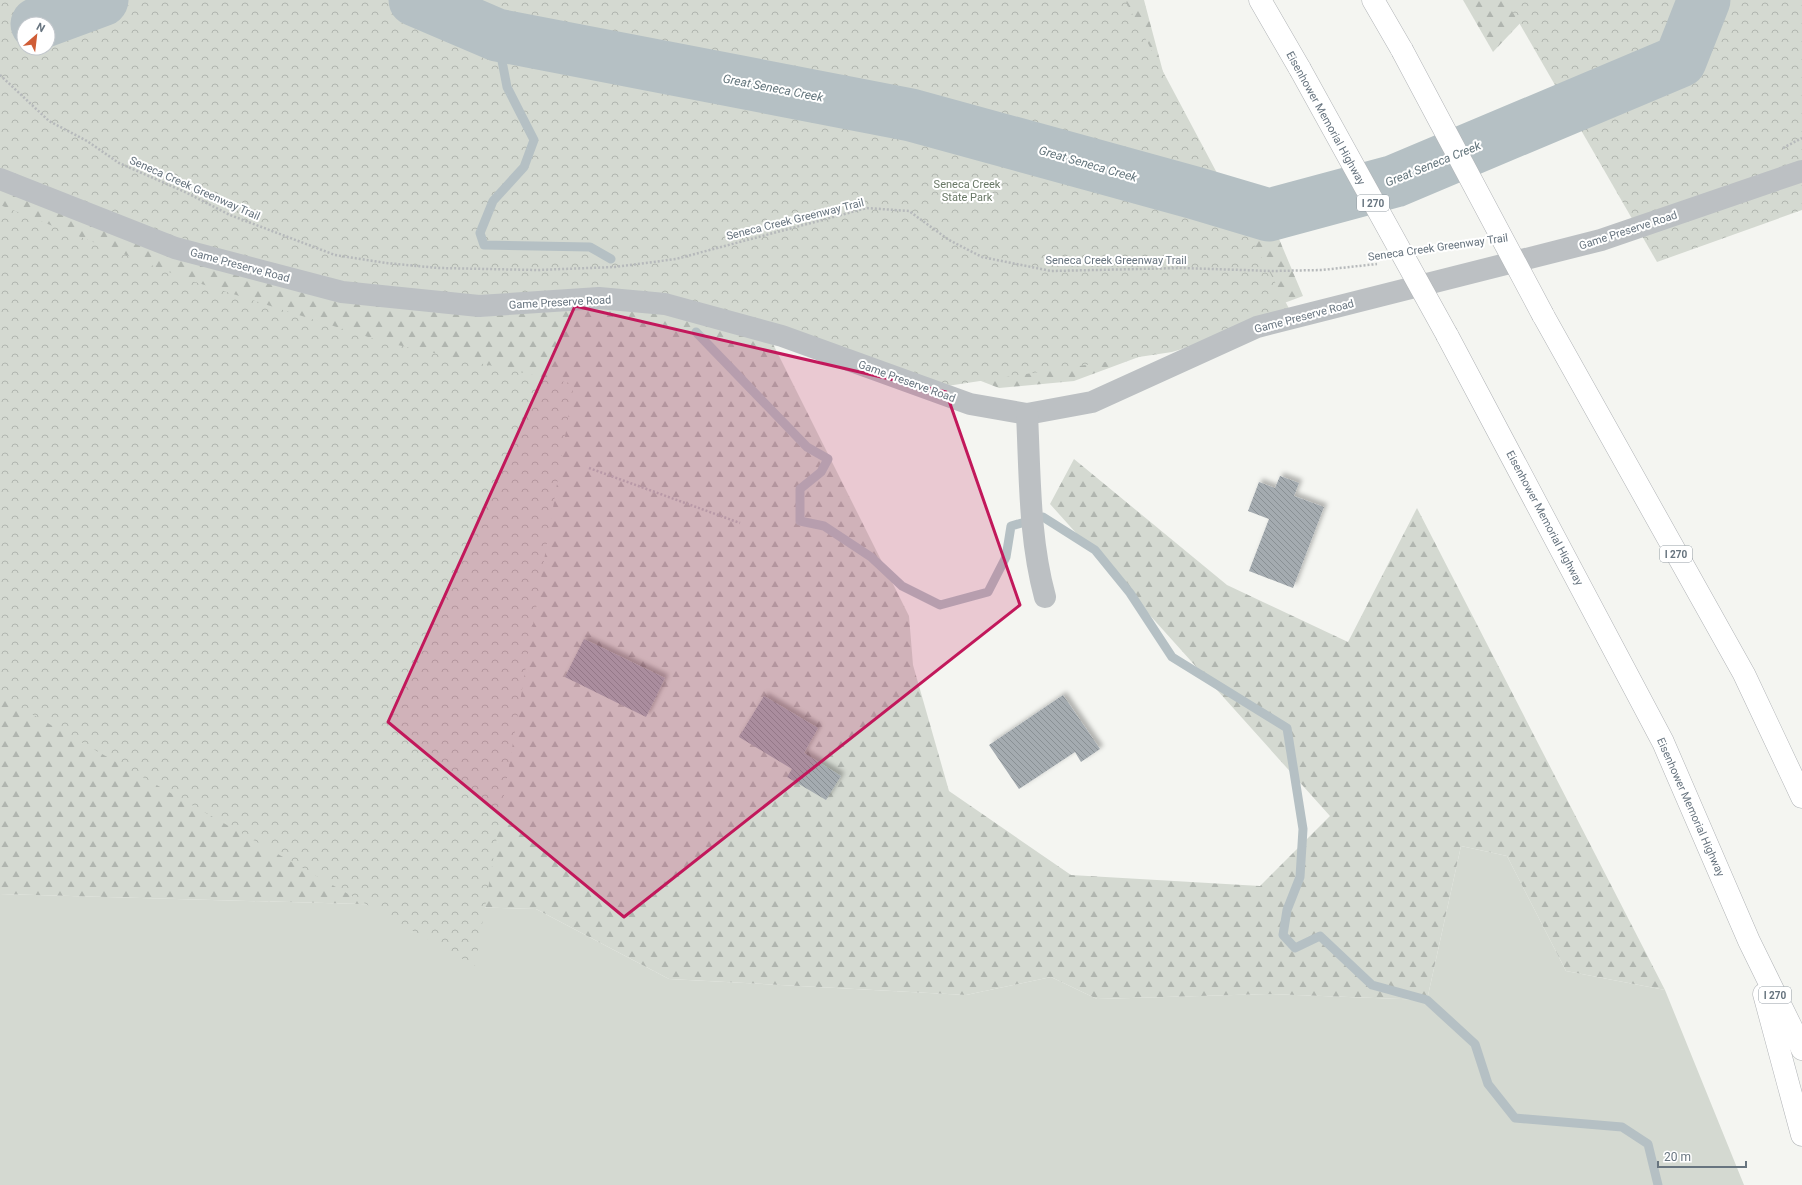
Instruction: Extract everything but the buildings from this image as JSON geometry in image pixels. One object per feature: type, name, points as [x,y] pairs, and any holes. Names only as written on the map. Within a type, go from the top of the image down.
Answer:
[{"type":"highway","name":"Eisenhower Memorial Highway","points":[[1260,0],[1300,69],[1447,335],[1663,742],[1749,941],[1802,1050]]},
{"type":"highway","name":"I 270","points":[[1373,0],[1402,50],[1543,315],[1744,674],[1802,797]]},
{"type":"highway","points":[[1749,941],[1802,1135]]},
{"type":"street","name":"Game Preserve Road","points":[[0,179],[175,248],[342,292],[479,306],[599,298],[665,304],[782,336],[970,404],[1027,414],[1092,402],[1257,327],[1601,240],[1802,171]]},
{"type":"street","points":[[1027,414],[1034,538],[1040,578],[1045,597]]},
{"type":"path","name":"Seneca Creek Greenway Trail","points":[[0,75],[49,121],[87,141],[120,163],[185,192],[237,218],[335,255],[386,263],[462,269],[537,270],[615,267],[676,259],[867,208],[910,211],[949,240],[982,257],[1051,271],[1114,271],[1182,268],[1273,271],[1322,270],[1383,263]]},
{"type":"path","points":[[1781,149],[1802,138]]},
{"type":"path","points":[[589,468],[740,523]]},
{"type":"highlighted area","points":[[575,306],[946,392],[1020,605],[624,917],[388,722]]},
{"type":"green space","points":[[0,0],[16,16],[16,56],[56,56],[56,47],[415,0],[1144,0],[1195,193],[1269,215],[1303,296],[1074,381],[999,388],[746,290],[909,616],[913,665],[949,791],[1071,875],[1260,886],[1330,816],[1050,504],[1074,459],[1227,585],[1348,642],[1417,508],[1665,990],[1566,971],[1507,856],[1461,846],[1427,1000],[1268,994],[1097,999],[1051,977],[966,995],[669,979],[536,909],[0,894]]},
{"type":"green space","name":"Seneca Creek State Park","points":[[0,0],[1125,0],[1293,316],[1172,352],[947,386],[732,312],[460,299],[308,280],[48,194],[0,168]]},
{"type":"green space","points":[[1463,0],[1542,0],[1493,52]]},
{"type":"green space","points":[[1506,0],[1802,0],[1802,210],[1657,262]]},
{"type":"green space","points":[[0,205],[189,280],[384,342],[574,384],[475,966],[0,696]]},
{"type":"green space","points":[[1461,846],[1507,856],[1566,971],[1665,990],[1744,1185],[0,1185],[0,894],[536,909],[669,979],[966,995],[1051,977],[1097,999],[1268,994],[1427,1000]]},
{"type":"waterway","name":"Great Seneca Creek","points":[[56,17],[102,0]]},
{"type":"waterway","name":"Great Seneca Creek","points":[[415,0],[497,35],[911,115],[1195,193],[1269,215],[1395,181],[1680,61],[1704,0]]},
{"type":"waterway","points":[[497,35],[507,87],[534,140],[524,167],[493,201],[480,233],[484,245],[590,247],[611,259]]},
{"type":"waterway","points":[[696,332],[807,447],[828,459],[821,472],[800,489],[800,521],[824,526],[871,557],[902,586],[940,605],[988,592],[1006,557],[1011,526],[1043,517],[1095,550],[1130,593],[1172,657],[1287,728],[1303,829],[1300,877],[1287,910],[1283,935],[1295,948],[1320,936],[1372,985],[1427,1000],[1475,1044],[1488,1084],[1515,1118],[1622,1127],[1648,1144],[1658,1185]]}]
